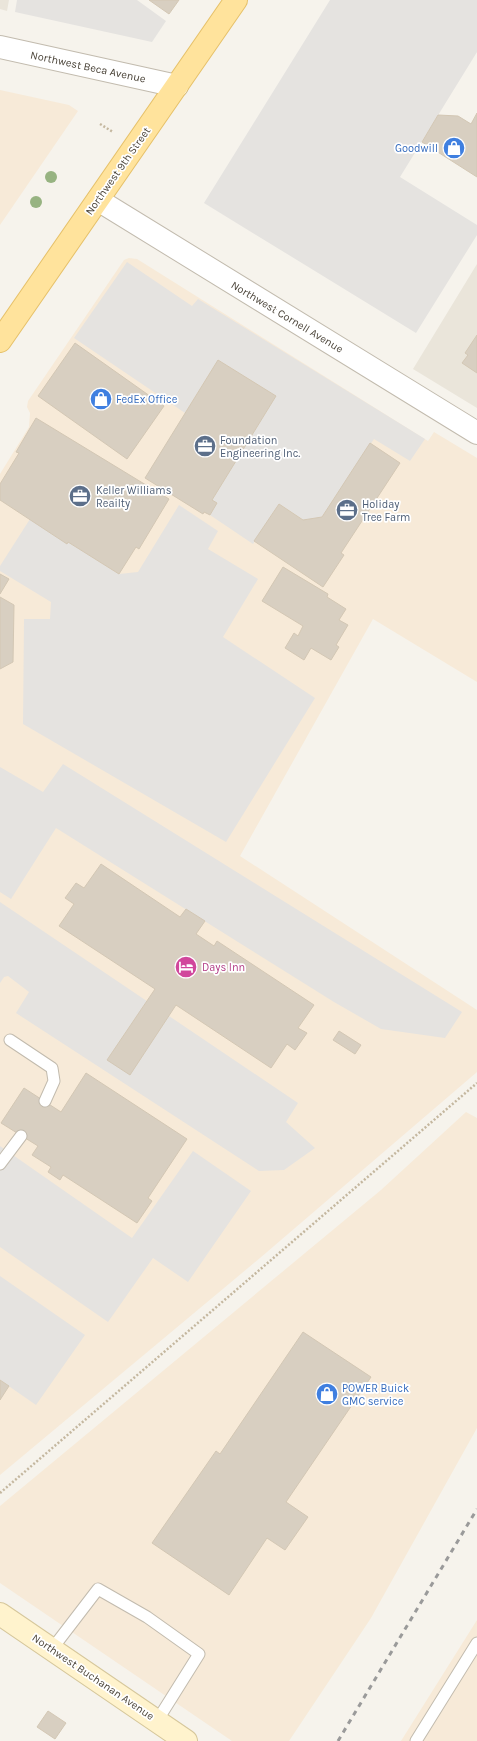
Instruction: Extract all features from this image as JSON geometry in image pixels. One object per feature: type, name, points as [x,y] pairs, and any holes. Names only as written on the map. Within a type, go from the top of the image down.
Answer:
[{"type":"main road","name":"Northwest 9th Street","points":[[0,341],[236,0]]},
{"type":"street","name":"Northwest Beca Avenue","points":[[0,47],[177,86]]},
{"type":"street","name":"Northwest Cornell Avenue","points":[[98,200],[477,433]]},
{"type":"street","name":"Northwest Buchanan Avenue","points":[[0,1614],[186,1741]]},
{"type":"lane","points":[[10,1040],[52,1068],[54,1081],[45,1101]]},
{"type":"lane","points":[[0,1164],[21,1136]]},
{"type":"lane","points":[[52,1649],[98,1589],[147,1617],[199,1654],[157,1721]]},
{"type":"lane","points":[[416,1741],[477,1643]]},
{"type":"path","points":[[0,1493],[477,1083]]},
{"type":"shaded area","points":[[0,0],[9,0],[7,11],[0,9]]},
{"type":"shaded area","points":[[17,0],[137,0],[166,21],[152,42],[15,12]]},
{"type":"shaded area","points":[[330,0],[477,0],[477,52],[400,177],[477,225],[477,235],[416,333],[204,203]]},
{"type":"shaded area","points":[[0,90],[69,105],[78,111],[0,225]]},
{"type":"shaded area","points":[[129,258],[137,259],[428,441],[434,432],[477,458],[477,682],[373,619],[240,856],[477,1010],[477,1072],[260,1258],[0,1475],[0,474],[29,427],[30,413],[27,407],[28,401],[124,260]]},
{"type":"shaded area","points":[[127,262],[192,306],[198,299],[425,439],[410,461],[374,439],[322,517],[303,520],[279,504],[253,544],[210,515],[217,503],[212,500],[276,396],[218,360],[185,413],[74,338]]},
{"type":"shaded area","points":[[477,264],[477,408],[413,369]]},
{"type":"shaded area","points":[[179,505],[218,531],[208,549],[258,579],[223,637],[315,698],[226,842],[23,724],[24,619],[50,619],[51,602],[0,571],[0,566],[30,519],[119,574],[138,572]]},
{"type":"shaded area","points":[[63,764],[462,1012],[445,1038],[381,1029],[334,1002],[56,828],[11,899],[0,892],[0,767],[43,792]]},
{"type":"shaded area","points":[[0,902],[298,1103],[286,1122],[315,1148],[284,1170],[259,1171],[16,1013],[29,992],[8,976],[4,977],[0,983]]},
{"type":"shaded area","points":[[466,1112],[477,1118],[477,1428],[371,1618],[289,1741],[232,1741],[0,1583],[0,1506],[381,1190]]},
{"type":"shaded area","points":[[0,1146],[132,1238],[193,1151],[251,1191],[188,1282],[153,1258],[108,1322],[0,1247]]},
{"type":"shaded area","points":[[0,1276],[85,1335],[36,1405],[0,1380]]},
{"type":"shaded area","points":[[477,1620],[477,1741],[401,1741]]},
{"type":"building","points":[[149,0],[179,0],[169,14]]},
{"type":"building","name":"Goodwill","points":[[477,113],[477,177],[422,142],[438,115],[458,116],[471,124]]},
{"type":"building","points":[[477,335],[477,373],[462,363],[468,355],[465,353]]},
{"type":"building","points":[[75,343],[164,406],[127,459],[38,396]]},
{"type":"building","name":"Foundation Engineering Inc.","points":[[218,360],[276,396],[212,500],[217,503],[210,515],[204,512],[203,514],[145,478]]},
{"type":"building","points":[[36,418],[169,499],[139,549],[136,547],[119,574],[68,542],[67,544],[0,500],[0,484],[19,453],[16,452]]},
{"type":"building","name":"Holiday Tree Farm","points":[[370,443],[400,463],[341,553],[344,555],[323,587],[254,541],[279,504],[303,520],[322,517]]},
{"type":"building","points":[[283,567],[328,594],[327,597],[346,609],[339,620],[348,625],[336,645],[339,647],[331,660],[311,648],[304,660],[285,648],[294,633],[298,636],[303,626],[262,601]]},
{"type":"building","points":[[0,574],[9,579],[0,594]]},
{"type":"building","points":[[0,597],[14,605],[13,662],[0,669]]},
{"type":"building","points":[[101,864],[180,917],[186,909],[205,921],[196,934],[214,946],[217,941],[314,1005],[298,1028],[307,1033],[295,1050],[287,1044],[271,1068],[176,1005],[130,1075],[107,1060],[155,989],[59,926],[74,904],[65,898],[76,883],[84,888]]},
{"type":"building","points":[[339,1031],[361,1045],[355,1054],[333,1040]]},
{"type":"building","points":[[86,1073],[187,1139],[148,1198],[152,1201],[137,1223],[63,1175],[60,1180],[48,1172],[51,1167],[32,1155],[38,1146],[1,1123],[24,1088],[61,1112]]},
{"type":"building","points":[[303,1332],[371,1377],[286,1502],[308,1517],[285,1550],[267,1538],[229,1595],[152,1543],[216,1451],[220,1454]]},
{"type":"building","points":[[0,1380],[9,1386],[0,1400]]},
{"type":"building","points":[[48,1711],[66,1723],[55,1739],[37,1727]]},
{"type":"railway","points":[[338,1741],[477,1509]]},
{"type":"place","name":"Goodwill","points":[[454,148]]},
{"type":"place","name":"FedEx Office","points":[[101,399]]},
{"type":"place","name":"Foundation Engineering Inc.","points":[[205,446]]},
{"type":"place","name":"Keller Williams Reailty","points":[[80,496]]},
{"type":"place","name":"Holiday Tree Farm","points":[[347,510]]},
{"type":"place","name":"Days Inn","points":[[186,967]]},
{"type":"place","name":"POWER Buick GMC service","points":[[327,1394]]}]
